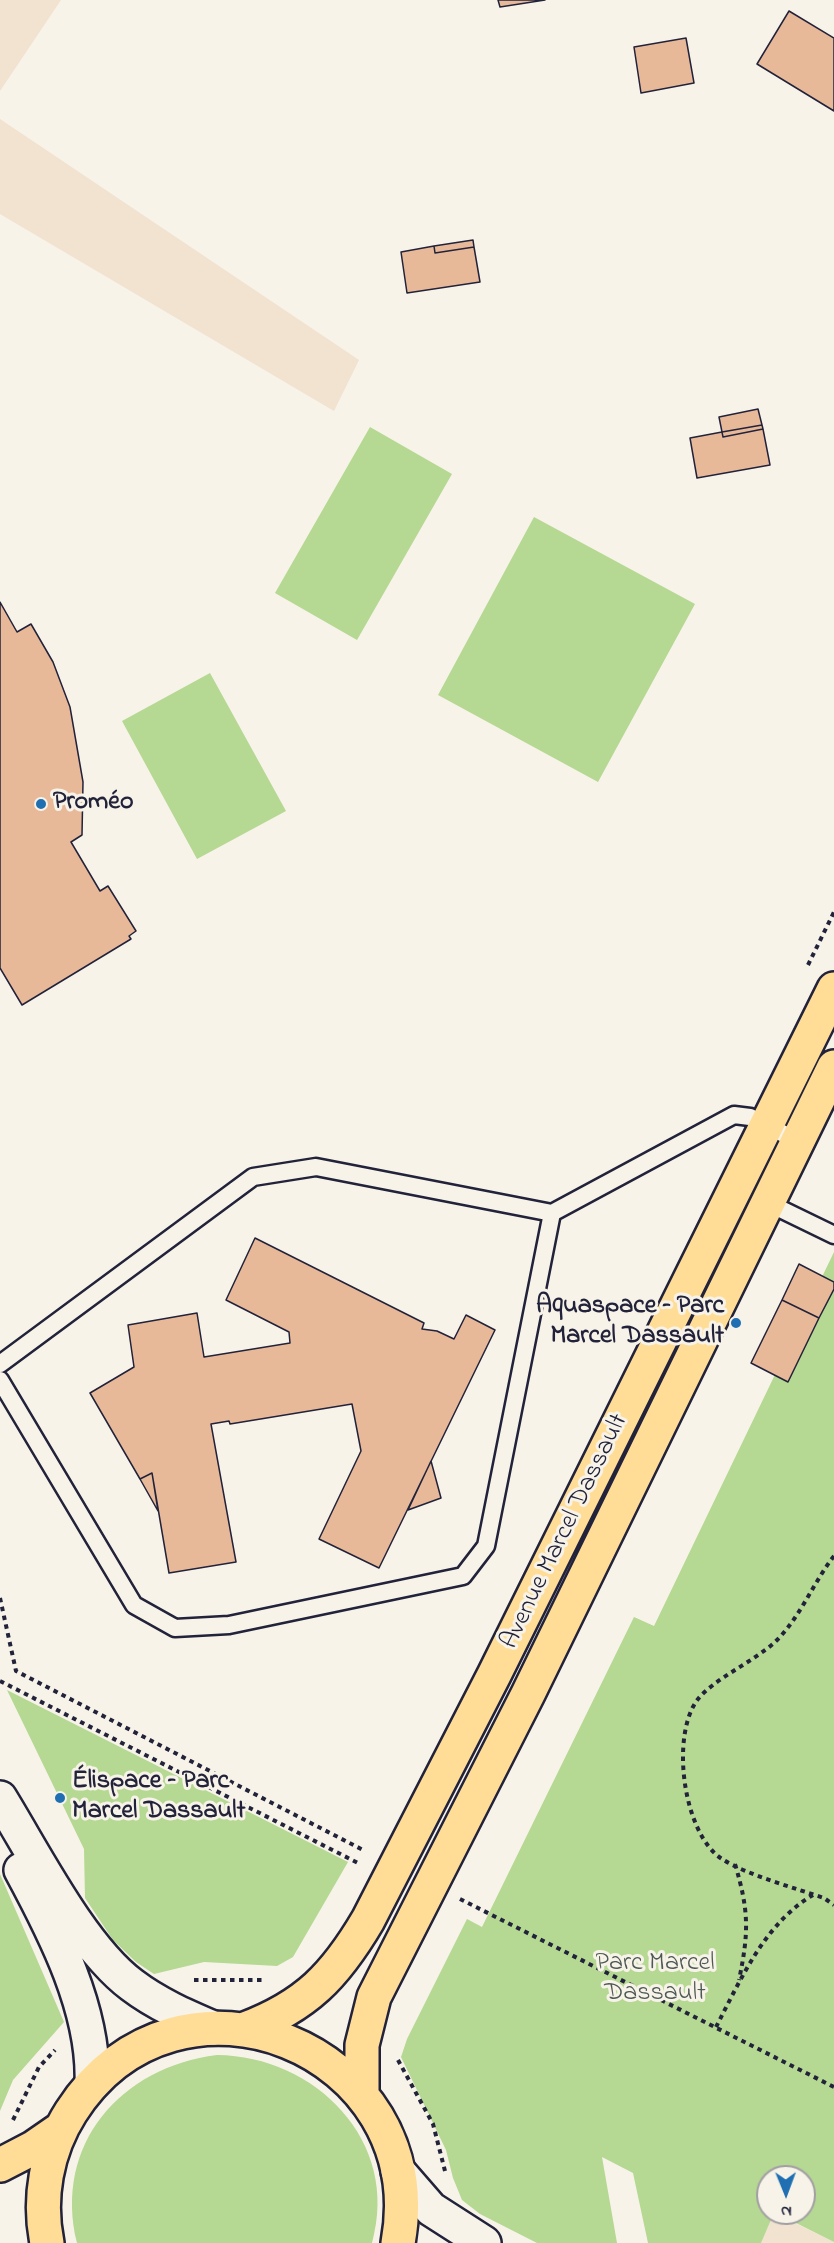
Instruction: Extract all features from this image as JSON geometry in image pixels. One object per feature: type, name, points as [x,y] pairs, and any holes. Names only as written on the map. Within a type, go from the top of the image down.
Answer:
[{"type":"main road","name":"Avenue Marcel Dassault","points":[[229,2029],[291,2009],[323,1983],[357,1939],[397,1867],[834,989]]},
{"type":"main road","name":"Avenue Marcel Dassault","points":[[362,2095],[360,2059],[369,2011],[528,1694],[834,1067]]},
{"type":"main road","points":[[47,2243],[44,2223],[45,2186],[49,2162],[62,2128],[92,2084],[120,2060],[153,2042],[176,2034],[229,2029],[278,2037],[310,2051],[338,2070],[362,2095],[385,2131],[398,2171],[402,2206],[398,2243]]},
{"type":"main road","points":[[0,2165],[33,2148],[62,2128]]},
{"type":"street","points":[[0,1798],[71,1912],[108,1962],[144,1994],[229,2029]]},
{"type":"street","points":[[0,1825],[46,1919],[81,2006],[91,2040],[92,2084]]},
{"type":"street","points":[[398,2171],[431,2209],[484,2243]]},
{"type":"lane","points":[[0,1364],[253,1177],[316,1167],[552,1213],[735,1115],[750,1118],[798,1141]]},
{"type":"lane","points":[[736,1187],[834,1235]]},
{"type":"lane","points":[[0,1380],[134,1605],[175,1628],[229,1625],[463,1576],[486,1546],[552,1213]]},
{"type":"path","points":[[834,1556],[798,1613],[776,1640],[754,1660],[698,1700],[687,1725],[682,1747],[682,1773],[700,1834],[721,1859],[813,1894],[834,1905]]},
{"type":"path","points":[[0,1598],[16,1671],[397,1867]]},
{"type":"path","points":[[0,1681],[365,1867]]},
{"type":"path","points":[[735,1864],[748,1914],[747,1943],[739,1984]]},
{"type":"path","points":[[433,1884],[834,2087]]},
{"type":"path","points":[[716,2028],[756,1953],[792,1907],[813,1894]]},
{"type":"shaded area","points":[[0,0],[61,0],[0,91]]},
{"type":"shaded area","points":[[0,119],[359,360],[334,411],[0,214]]},
{"type":"shaded area","points":[[769,2225],[799,2225],[834,2242],[834,2243],[761,2243]]},
{"type":"green space","points":[[370,427],[452,474],[357,640],[275,593]]},
{"type":"green space","points":[[534,517],[695,604],[598,782],[438,695]]},
{"type":"green space","points":[[210,673],[286,811],[197,859],[122,721]]},
{"type":"green space","name":"Parc Marcel Dassault","points":[[834,1252],[834,2242],[800,2225],[816,2225],[816,2165],[756,2165],[756,2225],[769,2225],[761,2243],[648,2243],[633,2173],[602,2157],[617,2243],[537,2243],[480,2214],[462,2200],[453,2178],[446,2150],[401,2057],[407,2039],[467,1919],[482,1927],[634,1617],[654,1626]]},
{"type":"green space","points":[[7,1690],[348,1862],[293,1957],[277,1966],[204,1962],[154,1974],[136,1962],[113,1940],[85,1898],[84,1849]]},
{"type":"green space","points":[[0,1874],[64,2022],[13,2080],[0,2111]]},
{"type":"green space","points":[[217,2055],[253,2059],[287,2070],[317,2088],[342,2111],[362,2139],[374,2171],[378,2206],[372,2243],[77,2243],[72,2207],[75,2174],[85,2143],[102,2116],[124,2094],[151,2076],[182,2062]]},
{"type":"building","points":[[498,0],[545,0],[500,7]]},
{"type":"building","points":[[789,11],[834,38],[834,111],[757,64]]},
{"type":"building","points":[[686,38],[694,83],[641,93],[634,47]]},
{"type":"building","points":[[473,240],[474,247],[435,253],[434,246]]},
{"type":"building","points":[[434,246],[435,253],[474,247],[480,282],[407,293],[401,252]]},
{"type":"building","points":[[758,409],[762,425],[722,432],[719,417]]},
{"type":"building","points":[[762,425],[763,429],[723,437],[722,432]]},
{"type":"building","points":[[763,429],[770,465],[697,478],[690,438],[722,432],[723,437]]},
{"type":"building","name":"Proméo","points":[[0,602],[17,632],[31,624],[53,662],[70,707],[83,782],[82,835],[71,842],[100,891],[108,886],[136,931],[129,936],[131,939],[22,1005],[0,968]]},
{"type":"building","points":[[255,1238],[424,1323],[422,1329],[437,1331],[454,1339],[466,1315],[495,1330],[379,1568],[319,1539],[361,1451],[352,1404],[230,1424],[229,1421],[211,1424],[236,1562],[169,1573],[152,1473],[140,1479],[90,1393],[134,1367],[128,1325],[197,1313],[204,1357],[290,1343],[289,1332],[226,1300]]},
{"type":"building","points":[[799,1264],[834,1282],[834,1289],[819,1318],[782,1300]]},
{"type":"building","points":[[782,1300],[819,1318],[788,1382],[751,1363]]},
{"type":"building","points":[[431,1461],[441,1498],[408,1510]]},
{"type":"building","points":[[152,1473],[158,1511],[140,1479]]},
{"type":"place","name":"Proméo","points":[[41,804]]},
{"type":"place","name":"Aquaspace – Parc Marcel Dassault","points":[[736,1323]]},
{"type":"place","name":"Élispace – Parc Marcel Dassault","points":[[60,1798]]}]
